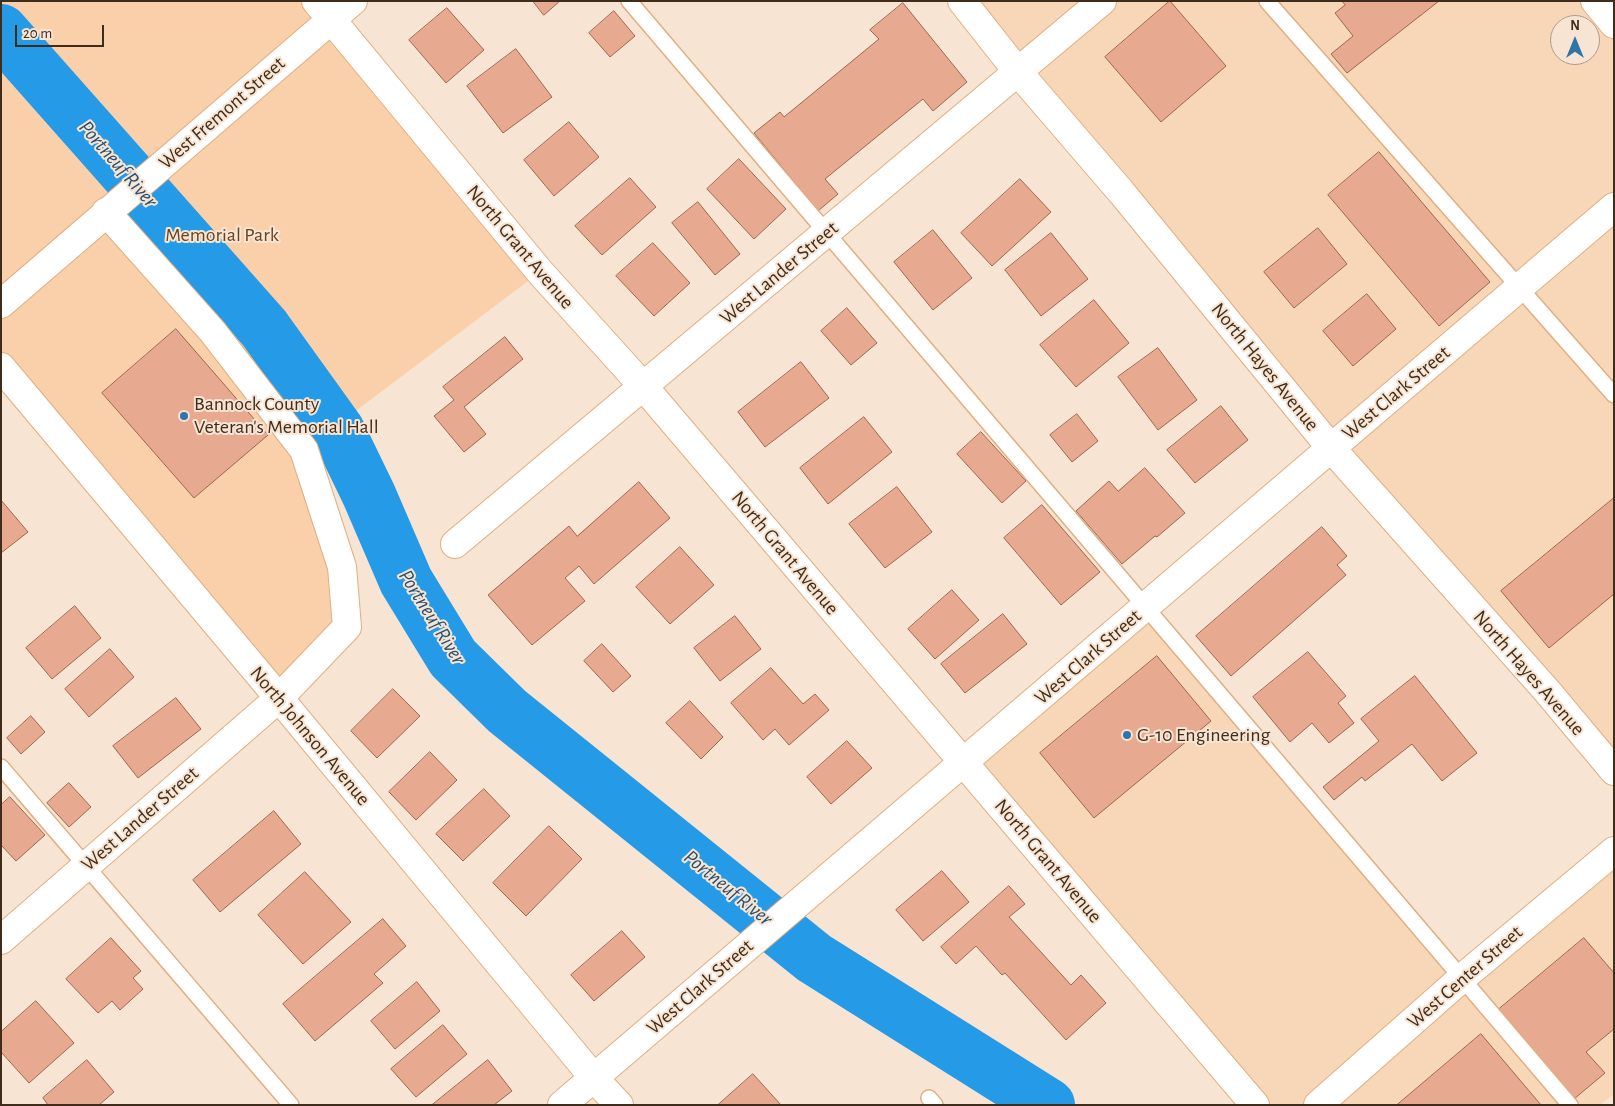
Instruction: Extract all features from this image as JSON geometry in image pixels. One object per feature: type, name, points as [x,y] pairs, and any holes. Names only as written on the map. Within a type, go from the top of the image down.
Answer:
[{"type":"street","name":"West Fremont Street","points":[[1,304],[175,154],[324,10],[353,1]]},
{"type":"street","name":"North Hayes Avenue","points":[[962,1],[1018,72],[1122,193],[1331,448],[1547,691],[1614,771]]},
{"type":"street","name":"West Lander Street","points":[[454,544],[1102,1]]},
{"type":"street","points":[[1594,1],[1614,24]]},
{"type":"street","name":"North Grant Avenue","points":[[324,10],[540,272],[644,386],[1255,1105]]},
{"type":"street","name":"West Clark Street","points":[[562,1105],[1614,207]]},
{"type":"street","name":"West Lander Street","points":[[1,940],[279,698],[347,627],[342,567],[304,450],[213,332],[106,212]]},
{"type":"street","name":"North Johnson Avenue","points":[[1,367],[594,1078],[619,1105]]},
{"type":"street","name":"West Center Street","points":[[1318,1105],[1462,978],[1614,851]]},
{"type":"lane","points":[[628,1],[1570,1105]]},
{"type":"lane","points":[[1266,1],[1614,395]]},
{"type":"lane","points":[[1,767],[291,1105]]},
{"type":"shaded area","points":[[960,1],[1614,1],[1614,773]]},
{"type":"shaded area","points":[[1146,607],[1462,978],[1614,851],[1614,1094],[1600,1105],[1255,1105],[964,763]]},
{"type":"green space","name":"Memorial Park","points":[[1,1],[316,1],[540,272],[304,450],[347,627],[279,698],[1,367]]},
{"type":"building","points":[[533,1],[560,1],[544,15]]},
{"type":"building","points":[[1170,1],[1226,66],[1161,122],[1105,57]]},
{"type":"building","points":[[1342,1],[1439,1],[1347,73],[1331,54],[1353,36],[1335,13],[1345,5]]},
{"type":"building","points":[[903,3],[967,82],[933,111],[923,99],[825,179],[838,194],[818,211],[754,133],[780,112],[784,117],[879,39],[870,30]]},
{"type":"building","points":[[447,8],[484,50],[446,83],[409,40]]},
{"type":"building","points":[[614,11],[635,36],[610,57],[589,33]]},
{"type":"building","points":[[516,49],[552,97],[503,133],[467,86]]},
{"type":"building","points":[[569,122],[599,157],[554,196],[524,160]]},
{"type":"building","points":[[1379,152],[1490,282],[1439,326],[1328,195]]},
{"type":"building","points":[[739,159],[786,209],[754,239],[707,189]]},
{"type":"building","points":[[630,178],[656,207],[602,255],[575,226]]},
{"type":"building","points":[[1020,179],[1051,212],[992,266],[961,233]]},
{"type":"building","points":[[698,202],[740,254],[715,275],[672,223]]},
{"type":"building","points":[[1318,228],[1347,264],[1294,308],[1264,272]]},
{"type":"building","points":[[933,230],[972,278],[933,310],[894,262]]},
{"type":"building","points":[[1051,233],[1088,279],[1041,316],[1005,270]]},
{"type":"building","points":[[653,243],[690,283],[654,316],[616,276]]},
{"type":"building","points":[[1367,294],[1396,329],[1353,366],[1323,331]]},
{"type":"building","points":[[1094,300],[1129,343],[1076,387],[1040,345]]},
{"type":"building","points":[[847,308],[877,343],[851,365],[821,331]]},
{"type":"building","points":[[176,329],[268,435],[194,498],[102,393]]},
{"type":"building","points":[[505,337],[523,359],[464,407],[486,434],[464,452],[434,416],[454,400],[443,387]]},
{"type":"building","points":[[1158,348],[1197,400],[1158,430],[1118,377]]},
{"type":"building","points":[[801,362],[829,398],[765,447],[738,412]]},
{"type":"building","points":[[1221,406],[1248,440],[1195,483],[1167,450]]},
{"type":"building","points":[[1077,414],[1098,441],[1072,462],[1050,435]]},
{"type":"building","points":[[864,417],[892,452],[828,504],[800,468]]},
{"type":"building","points":[[981,432],[1026,481],[1002,503],[957,454]]},
{"type":"building","points":[[1145,468],[1185,513],[1122,564],[1076,511],[1109,481],[1118,491]]},
{"type":"building","points":[[639,482],[670,518],[594,584],[579,566],[565,578],[585,601],[532,645],[488,595],[569,526],[577,536]]},
{"type":"building","points":[[897,487],[932,532],[885,568],[849,524]]},
{"type":"building","points":[[1614,498],[1614,594],[1549,648],[1501,591]]},
{"type":"building","points":[[1,500],[28,532],[1,553]]},
{"type":"building","points":[[1042,505],[1100,572],[1061,605],[1004,538]]},
{"type":"building","points":[[1322,527],[1347,556],[1337,565],[1346,575],[1231,676],[1196,636]]},
{"type":"building","points":[[680,547],[714,585],[670,624],[636,587]]},
{"type":"building","points":[[952,590],[979,620],[935,659],[908,629]]},
{"type":"building","points":[[75,606],[101,638],[52,679],[26,648]]},
{"type":"building","points":[[1003,614],[1027,644],[965,693],[941,664]]},
{"type":"building","points":[[735,616],[761,649],[720,681],[694,648]]},
{"type":"building","points":[[602,644],[631,676],[613,692],[584,661]]},
{"type":"building","points":[[110,649],[134,677],[89,717],[65,689]]},
{"type":"building","points":[[1308,652],[1346,696],[1338,703],[1354,723],[1329,743],[1312,723],[1290,742],[1253,697]]},
{"type":"building","points":[[1157,656],[1211,721],[1094,818],[1040,753]]},
{"type":"building","points":[[771,668],[803,704],[815,694],[829,710],[789,745],[775,729],[763,740],[731,703]]},
{"type":"building","points":[[1415,676],[1477,753],[1442,781],[1412,744],[1365,781],[1362,777],[1334,800],[1323,787],[1379,741],[1361,719]]},
{"type":"building","points":[[393,689],[420,716],[377,758],[351,731]]},
{"type":"building","points":[[176,698],[201,729],[138,778],[113,746]]},
{"type":"building","points":[[690,701],[723,737],[701,759],[666,723]]},
{"type":"building","points":[[31,716],[45,732],[21,754],[7,738]]},
{"type":"building","points":[[847,741],[872,768],[831,804],[807,777]]},
{"type":"building","points":[[430,752],[457,780],[416,820],[389,792]]},
{"type":"building","points":[[69,783],[91,807],[69,827],[47,803]]},
{"type":"building","points":[[484,789],[510,816],[463,861],[436,834]]},
{"type":"building","points":[[10,797],[45,835],[16,861],[1,845],[1,805]]},
{"type":"building","points":[[274,811],[301,844],[220,912],[193,880]]},
{"type":"building","points":[[549,826],[582,859],[526,916],[493,883]]},
{"type":"building","points":[[942,871],[969,902],[923,941],[896,910]]},
{"type":"building","points":[[305,872],[351,922],[303,964],[258,915]]},
{"type":"building","points":[[1009,886],[1025,904],[1009,917],[1071,985],[1081,975],[1106,1003],[1066,1040],[1005,973],[1002,975],[976,946],[956,964],[941,947]]},
{"type":"building","points":[[383,919],[406,946],[374,974],[383,983],[315,1041],[283,1004]]},
{"type":"building","points":[[622,931],[645,957],[594,1001],[571,975]]},
{"type":"building","points":[[111,938],[141,971],[133,978],[143,989],[120,1010],[112,1001],[98,1013],[66,979]]},
{"type":"building","points":[[1584,938],[1614,973],[1614,1029],[1586,1052],[1605,1073],[1574,1099],[1498,1010]]},
{"type":"building","points":[[417,982],[440,1011],[395,1049],[371,1021]]},
{"type":"building","points":[[36,1001],[74,1043],[29,1083],[1,1052],[1,1032]]},
{"type":"building","points":[[443,1025],[467,1054],[416,1097],[391,1069]]},
{"type":"building","points":[[1481,1034],[1541,1105],[1397,1105]]},
{"type":"building","points":[[87,1060],[114,1092],[99,1105],[48,1105],[43,1098]]},
{"type":"building","points":[[488,1060],[512,1091],[494,1105],[432,1105]]},
{"type":"building","points":[[753,1074],[781,1105],[718,1105]]},
{"type":"waterway","name":"Portneuf River","points":[[1,31],[264,328],[338,431],[369,495],[406,581],[453,658],[507,711],[814,958],[1048,1105]]},
{"type":"place","name":"Bannock County Veteran's Memorial Hall","points":[[184,416]]},
{"type":"place","name":"G-10 Engineering","points":[[1127,735]]}]
